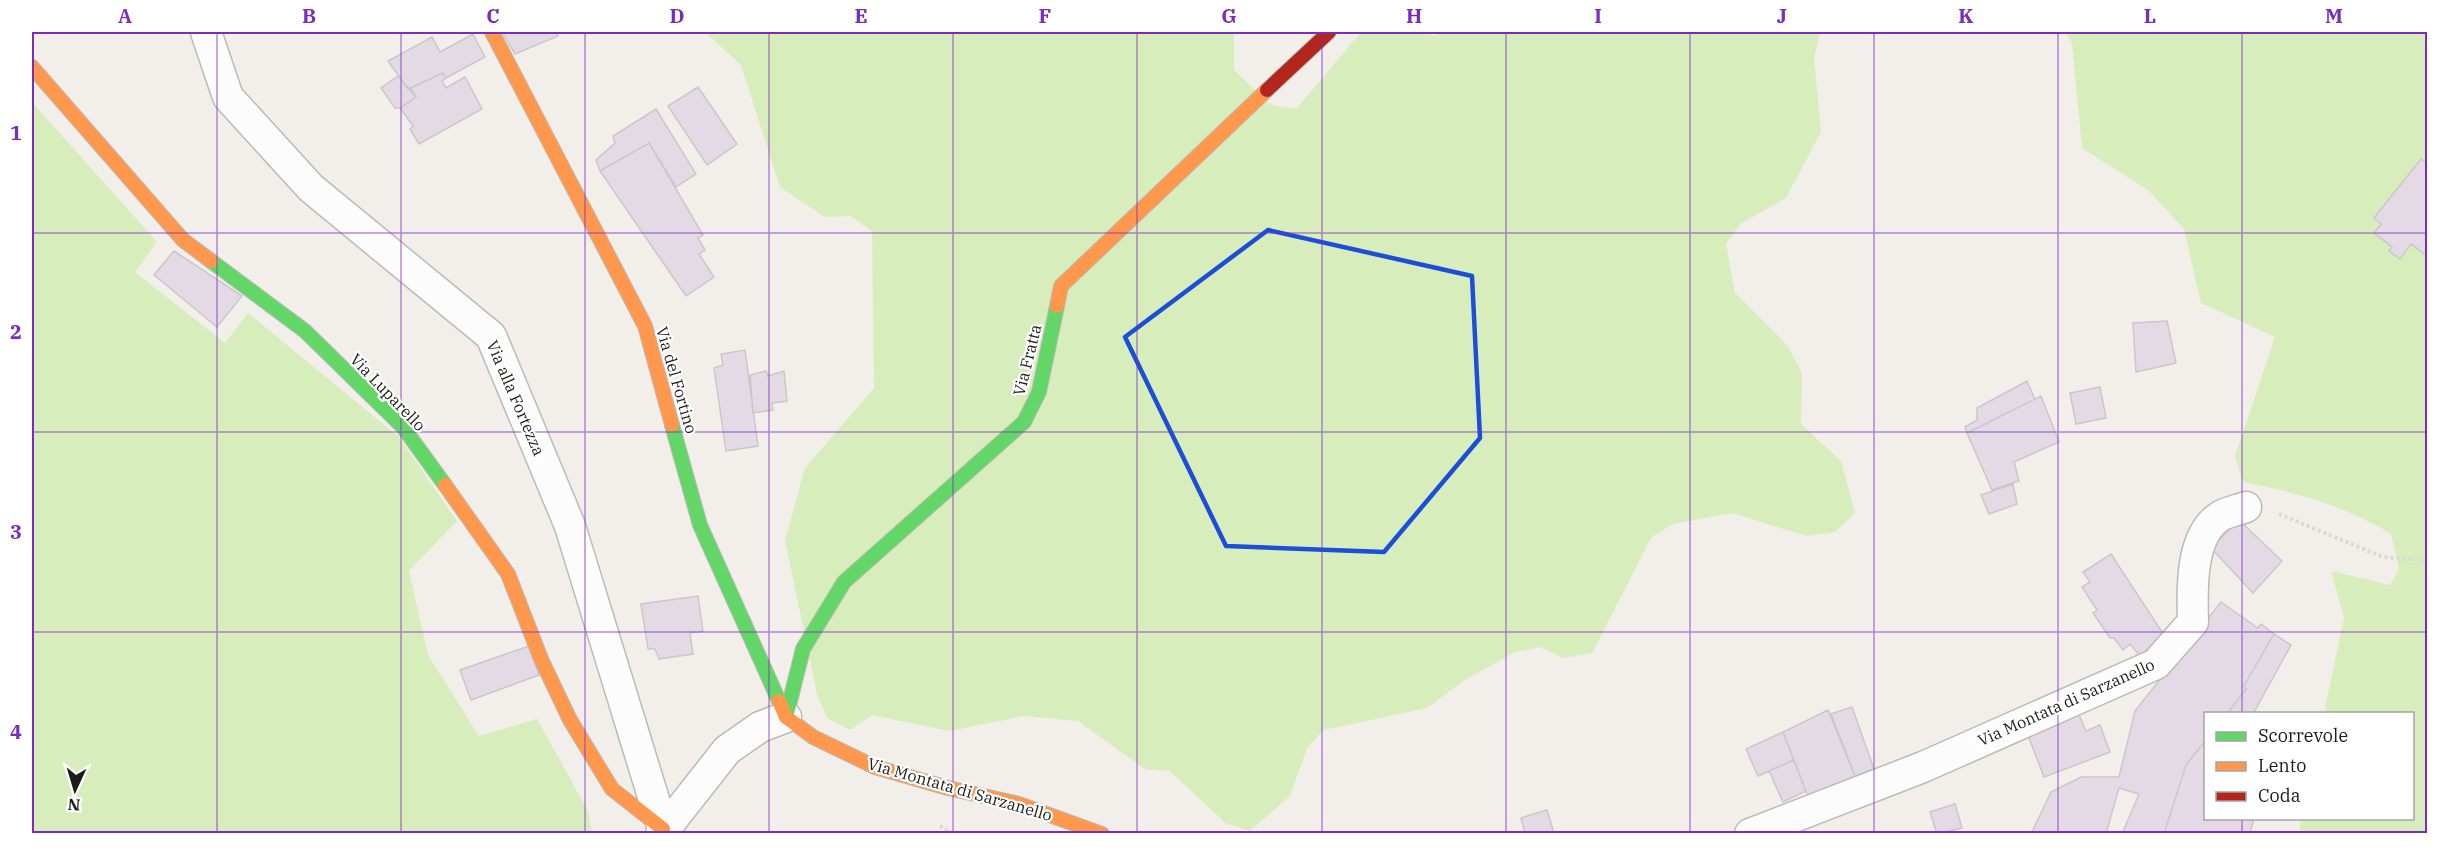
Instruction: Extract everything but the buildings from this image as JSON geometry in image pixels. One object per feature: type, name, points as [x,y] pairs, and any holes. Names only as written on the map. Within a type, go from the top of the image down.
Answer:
[{"type":"street","name":"Via alla Fortezza","points":[[206,32],[228,97],[311,188],[491,336],[570,526],[662,831]]},
{"type":"street","name":"Via del Fortino","points":[[492,32],[645,326],[700,525],[786,717]]},
{"type":"street","name":"Via Fratta","points":[[786,717],[803,649],[844,582],[1024,422],[1039,392],[1061,286],[1329,32]]},
{"type":"street","name":"Via Luparello","points":[[32,67],[183,240],[305,331],[404,427],[508,574],[542,659],[570,720],[612,789],[662,831]]},
{"type":"street","name":"Via Montata di Sarzanello","points":[[1750,834],[1912,771],[2156,664],[2193,622],[2192,581],[2203,533],[2220,516],[2246,507]]},
{"type":"street","points":[[662,831],[727,750],[760,727],[786,717]]},
{"type":"street","name":"Via Montata di Sarzanello","points":[[786,717],[813,737],[875,767],[948,788],[1019,804],[1102,834]]},
{"type":"path","points":[[2246,507],[2286,515],[2384,557],[2424,560],[2427,556]]},
{"type":"highlighted area","points":[[1268,230],[1472,276],[1480,438],[1384,552],[1226,546],[1125,337]]},
{"type":"green space","points":[[705,32],[1234,32],[1234,70],[1271,105],[1296,109],[1361,32],[1425,32],[1435,36],[1441,32],[1820,32],[1814,58],[1821,132],[1786,198],[1740,224],[1726,244],[1735,293],[1788,346],[1802,374],[1801,424],[1841,461],[1855,513],[1835,532],[1807,536],[1732,513],[1673,524],[1651,538],[1592,653],[1563,658],[1540,647],[1515,652],[1465,680],[1427,708],[1324,730],[1307,748],[1290,796],[1250,831],[1225,823],[1170,771],[1145,769],[1078,721],[1024,716],[949,731],[872,715],[850,730],[827,718],[817,694],[785,540],[805,468],[874,388],[872,231],[851,216],[825,217],[780,187],[741,65]]},
{"type":"green space","points":[[2065,32],[2427,32],[2427,833],[2299,833],[2301,820],[2414,820],[2414,712],[2324,712],[2344,618],[2331,571],[2390,585],[2399,568],[2391,534],[2356,515],[2320,501],[2243,482],[2235,456],[2275,337],[2201,303],[2184,229],[2148,190],[2082,148],[2072,43]]},
{"type":"green space","points":[[32,102],[157,242],[135,272],[225,343],[248,313],[399,437],[457,521],[409,571],[428,655],[479,736],[537,719],[588,811],[592,833],[32,833]]},
{"type":"traffic: fast","points":[[211,261],[305,331],[403,427],[445,485]]},
{"type":"traffic: fast","points":[[786,717],[803,649],[844,582],[1024,422],[1039,392],[1057,306]]},
{"type":"traffic: fast","points":[[672,425],[700,525],[779,701]]},
{"type":"traffic: slow","points":[[492,32],[645,326],[672,425]]},
{"type":"traffic: slow","points":[[32,67],[183,240],[211,261]]},
{"type":"traffic: slow","points":[[1057,306],[1061,286],[1267,90]]},
{"type":"traffic: slow","points":[[445,485],[508,574],[541,659],[570,720],[612,789],[663,829]]},
{"type":"traffic: slow","points":[[779,701],[786,717],[813,737],[875,767],[948,788],[1019,804],[1102,834]]},
{"type":"traffic: jam","points":[[1267,90],[1329,32]]}]
